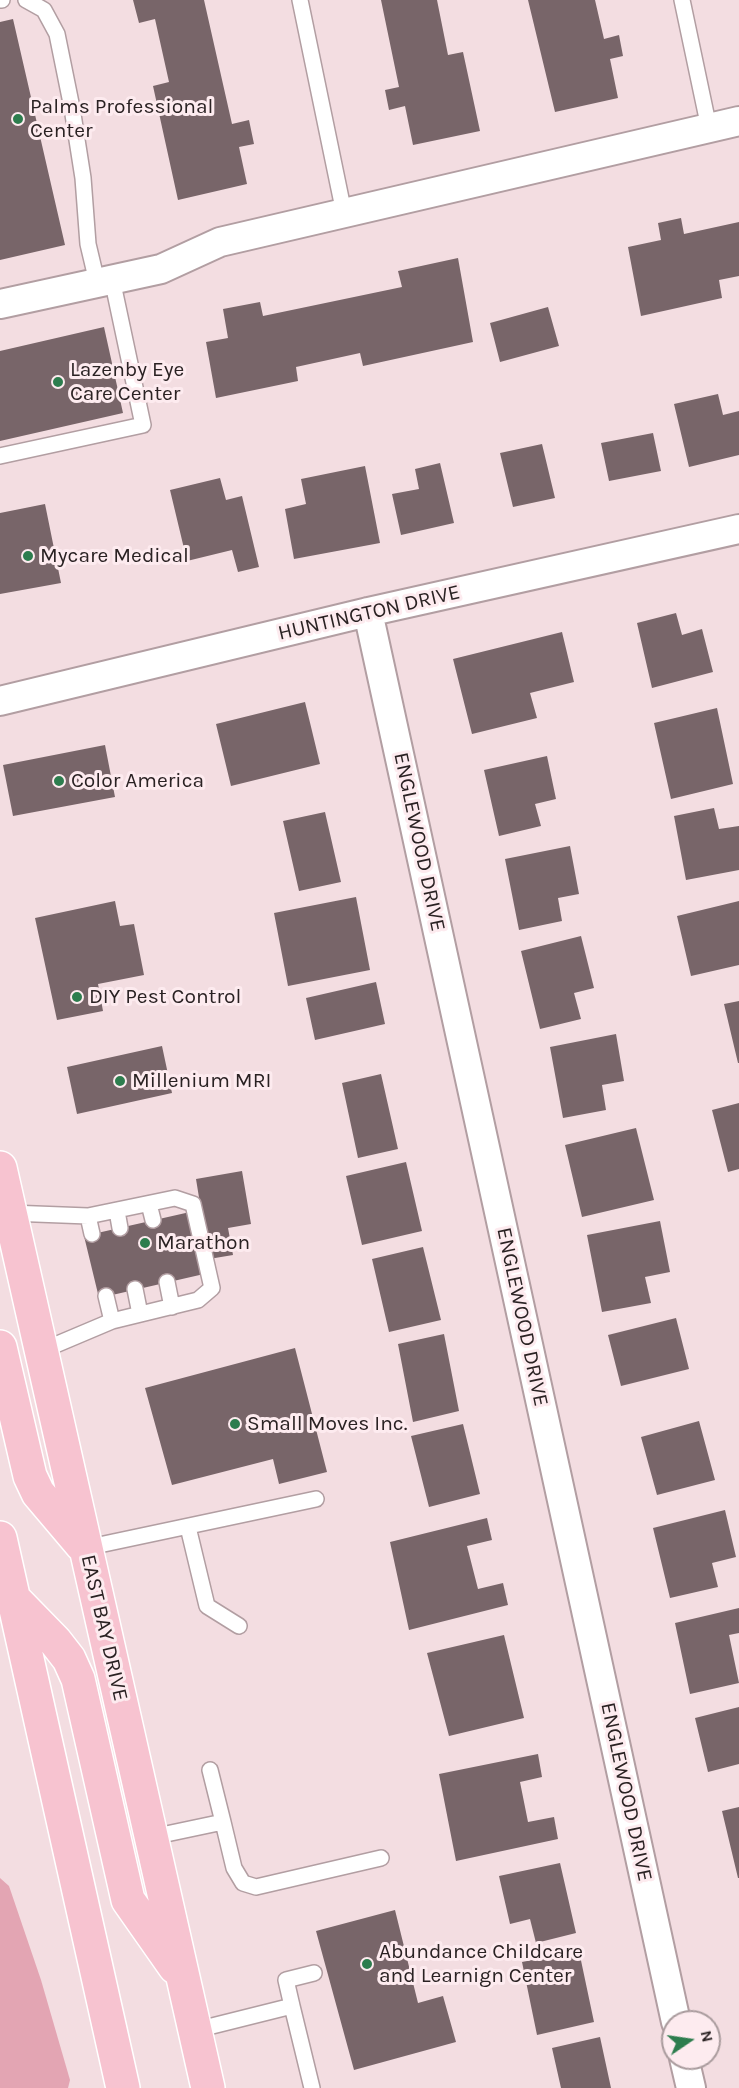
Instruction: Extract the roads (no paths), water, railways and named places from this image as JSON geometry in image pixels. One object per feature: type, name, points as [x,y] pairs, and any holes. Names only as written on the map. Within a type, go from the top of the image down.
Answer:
[{"type":"main road","name":"EAST BAY DRIVE","points":[[0,1168],[208,2088]]},
{"type":"main road","points":[[0,1347],[30,1476],[38,1493],[85,1548]]},
{"type":"main road","points":[[0,1538],[123,2088]]},
{"type":"main road","points":[[14,1599],[55,1641],[69,1659],[78,1678],[128,1900],[185,1981]]},
{"type":"street","points":[[0,304],[161,268],[220,242],[739,121]]},
{"type":"street","name":"HUNTINGTON DRIVE","points":[[0,701],[368,612],[739,529]]},
{"type":"street","name":"ENGLEWOOD DRIVE","points":[[368,612],[673,2010]]},
{"type":"street","points":[[687,2070],[691,2088]]},
{"type":"lane","points":[[0,456],[143,425],[105,281],[88,244],[83,178],[57,34],[44,10],[26,0]]},
{"type":"lane","points":[[300,0],[344,213]]},
{"type":"lane","points":[[682,0],[709,128]]},
{"type":"lane","points":[[10,1214],[88,1216],[175,1198],[193,1204],[212,1288],[198,1300],[112,1321],[40,1351]]},
{"type":"lane","points":[[149,1204],[153,1220]]},
{"type":"lane","points":[[117,1211],[120,1228]]},
{"type":"lane","points":[[88,1216],[92,1234]]},
{"type":"lane","points":[[167,1282],[172,1307]]},
{"type":"lane","points":[[135,1289],[140,1314]]},
{"type":"lane","points":[[106,1296],[112,1321]]},
{"type":"lane","points":[[85,1548],[316,1499]]},
{"type":"lane","points":[[188,1527],[207,1606],[239,1626]]},
{"type":"lane","points":[[210,1770],[234,1868],[243,1882],[256,1887],[381,1858]]},
{"type":"lane","points":[[152,1837],[222,1822]]},
{"type":"lane","points":[[312,2088],[286,1980],[314,1973]]},
{"type":"lane","points":[[196,2030],[292,2006]]},
{"type":"place","name":"Palms Professional Center","points":[[18,119]]},
{"type":"place","name":"Lazenby Eye Care Center","points":[[58,382]]},
{"type":"place","name":"Mycare Medical","points":[[28,556]]},
{"type":"place","name":"Color America","points":[[59,781]]},
{"type":"place","name":"DIY Pest Control","points":[[77,997]]},
{"type":"place","name":"Millenium MRI","points":[[120,1081]]},
{"type":"place","name":"Marathon","points":[[145,1243]]},
{"type":"place","name":"Small Moves Inc.","points":[[235,1424]]},
{"type":"place","name":"Abundance Childcare and Learnign Center","points":[[367,1964]]}]
